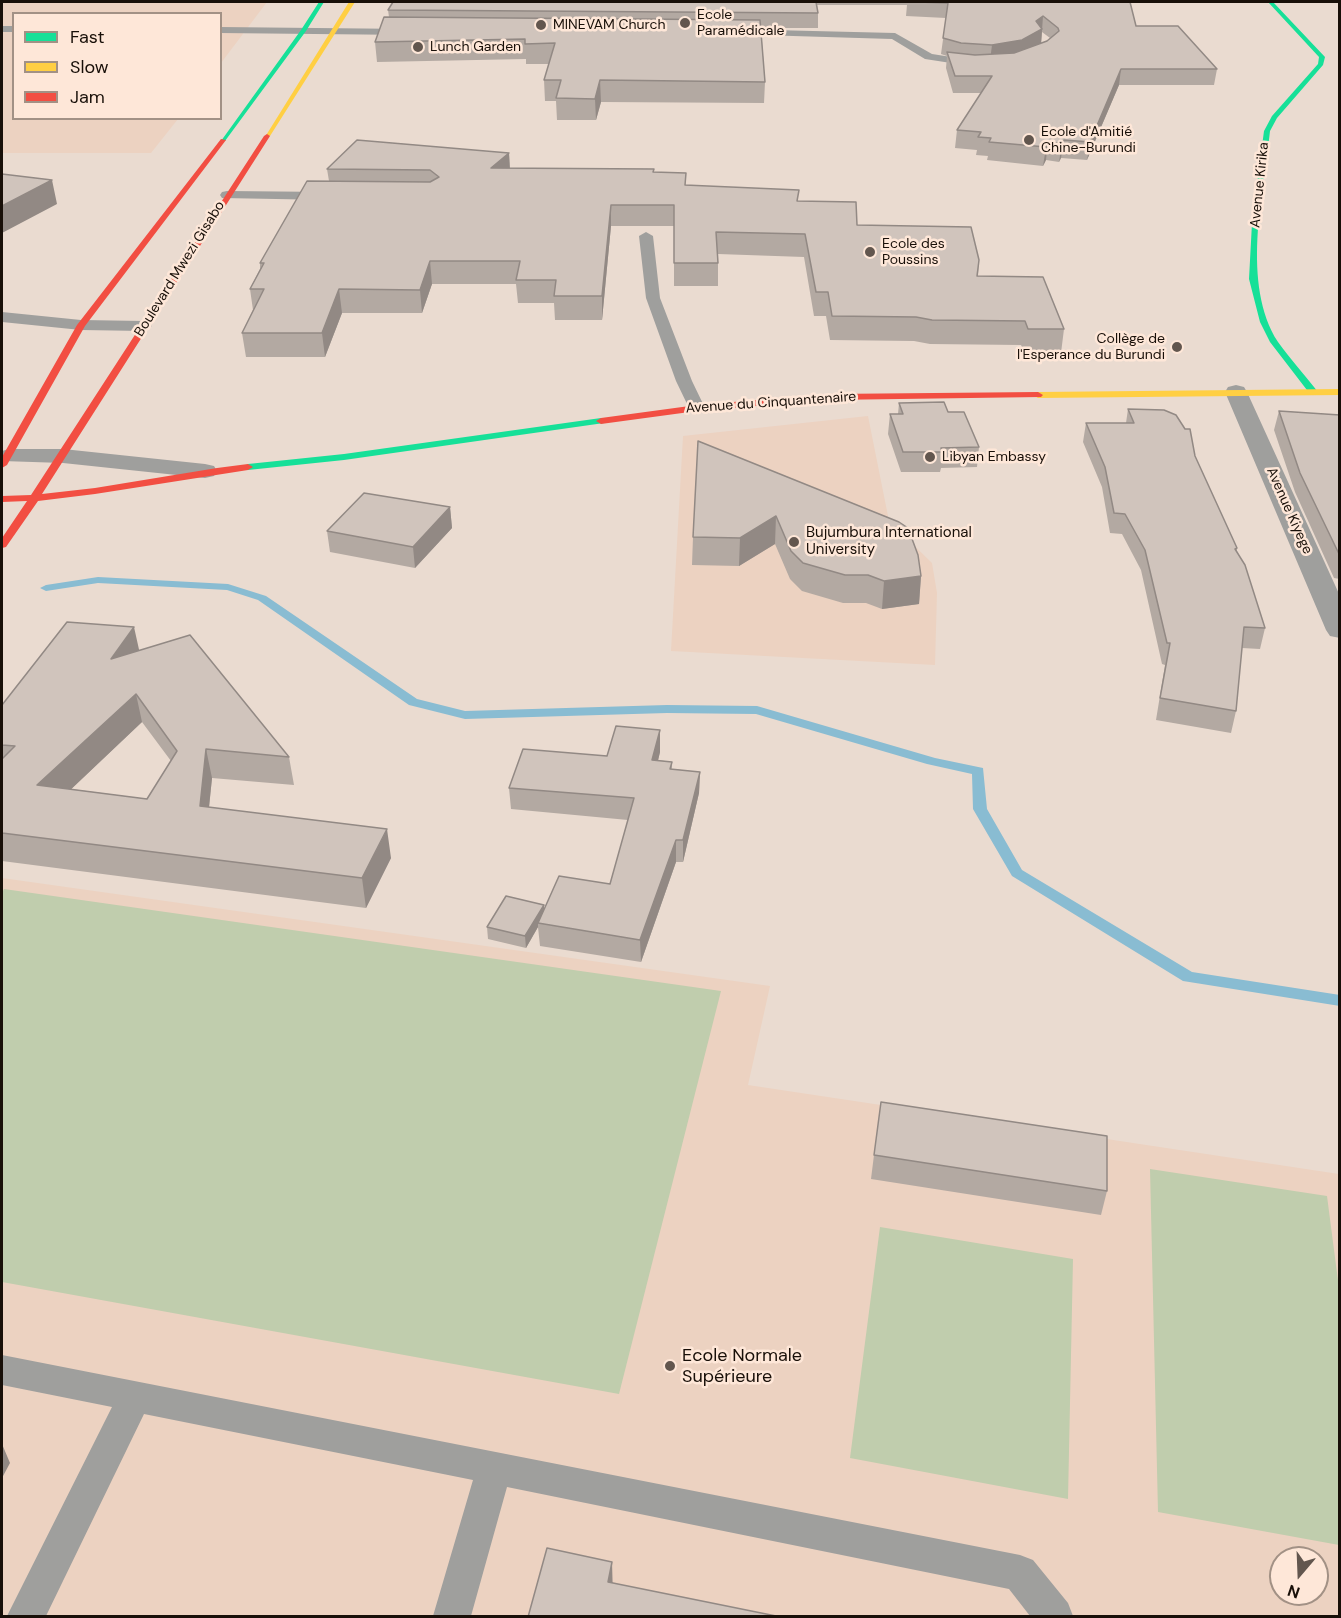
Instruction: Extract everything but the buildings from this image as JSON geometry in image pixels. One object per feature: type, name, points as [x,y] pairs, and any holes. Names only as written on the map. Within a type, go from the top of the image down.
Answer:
[{"type":"main road","points":[[5,460],[81,325],[230,131],[304,30],[321,2]]},
{"type":"main road","name":"Boulevard Mwezi Gisabo","points":[[5,540],[63,456],[227,195],[270,132],[352,2]]},
{"type":"main road","name":"Avenue Kirika","points":[[1270,2],[1322,57],[1321,64],[1274,117],[1267,131],[1256,223],[1254,287],[1264,322],[1274,342],[1313,392]]},
{"type":"main road","points":[[230,131],[270,132]]},
{"type":"main road","name":"Avenue du Cinquantenaire","points":[[2,499],[34,499],[205,471],[344,457],[697,408],[839,396],[1340,392]]},
{"type":"street","name":"Avenue Kiyege","points":[[1236,393],[1292,516],[1340,630]]},
{"type":"street","points":[[5,460],[63,456],[205,471]]},
{"type":"lane","points":[[222,30],[420,32]]},
{"type":"lane","points":[[724,32],[895,36],[929,57],[984,64]]},
{"type":"lane","points":[[227,195],[341,196]]},
{"type":"lane","points":[[646,236],[654,298],[684,381],[697,408]]},
{"type":"lane","points":[[2,316],[81,325],[144,326]]},
{"type":"lane","points":[[2,1370],[1020,1573],[1054,1617]]},
{"type":"lane","points":[[26,1617],[135,1396]]},
{"type":"lane","points":[[452,1617],[494,1468]]},
{"type":"shaded area","points":[[2,2],[267,2],[222,62],[222,12],[12,12],[12,120],[177,120],[151,153],[2,153]]},
{"type":"shaded area","name":"Bujumbura International University","points":[[868,416],[889,521],[932,563],[937,593],[935,665],[671,651],[683,436]]},
{"type":"shaded area","name":"Ecole Normale Supérieure","points":[[2,878],[770,986],[748,1085],[1339,1174],[1339,1616],[2,1616]]},
{"type":"green space","points":[[4,889],[721,991],[619,1394],[2,1282],[2,893]]},
{"type":"green space","points":[[1150,1169],[1327,1196],[1340,1296],[1339,1545],[1158,1512]]},
{"type":"green space","points":[[880,1227],[1073,1259],[1068,1499],[850,1458]]},
{"type":"waterway","points":[[46,588],[98,580],[228,587],[262,598],[413,702],[465,715],[667,709],[757,710],[932,761],[978,771],[980,809],[1017,873],[1188,977],[1340,1001]]},
{"type":"traffic: fast","points":[[223,140],[304,30],[321,2]]},
{"type":"traffic: fast","points":[[1270,2],[1322,57],[1321,64],[1274,117],[1267,131],[1256,223],[1253,279],[1264,322],[1274,342],[1313,392]]},
{"type":"traffic: fast","points":[[248,467],[344,457],[601,421]]},
{"type":"traffic: slow","points":[[267,136],[352,2]]},
{"type":"traffic: slow","points":[[1038,395],[1340,392]]},
{"type":"traffic: jam","points":[[2,545],[63,456],[267,136]]},
{"type":"traffic: jam","points":[[2,465],[81,325],[223,140]]},
{"type":"traffic: jam","points":[[601,421],[697,408],[829,397],[1038,395]]},
{"type":"traffic: jam","points":[[2,499],[95,491],[248,467]]},
{"type":"place","name":"Ecole Paramédicale","points":[[685,23]]},
{"type":"place","name":"MINEVAM Church","points":[[541,25]]},
{"type":"place","name":"Lunch Garden","points":[[418,47]]},
{"type":"place","name":"Ecole d'Amitié Chine-Burundi","points":[[1029,140]]},
{"type":"place","name":"Ecole des Poussins","points":[[870,252]]},
{"type":"place","name":"Collège de l'Esperance du Burundi","points":[[1177,347]]},
{"type":"place","name":"Libyan Embassy","points":[[930,457]]},
{"type":"place","name":"Bujumbura International University","points":[[794,542]]},
{"type":"place","name":"Ecole Normale Supérieure","points":[[670,1366]]}]
